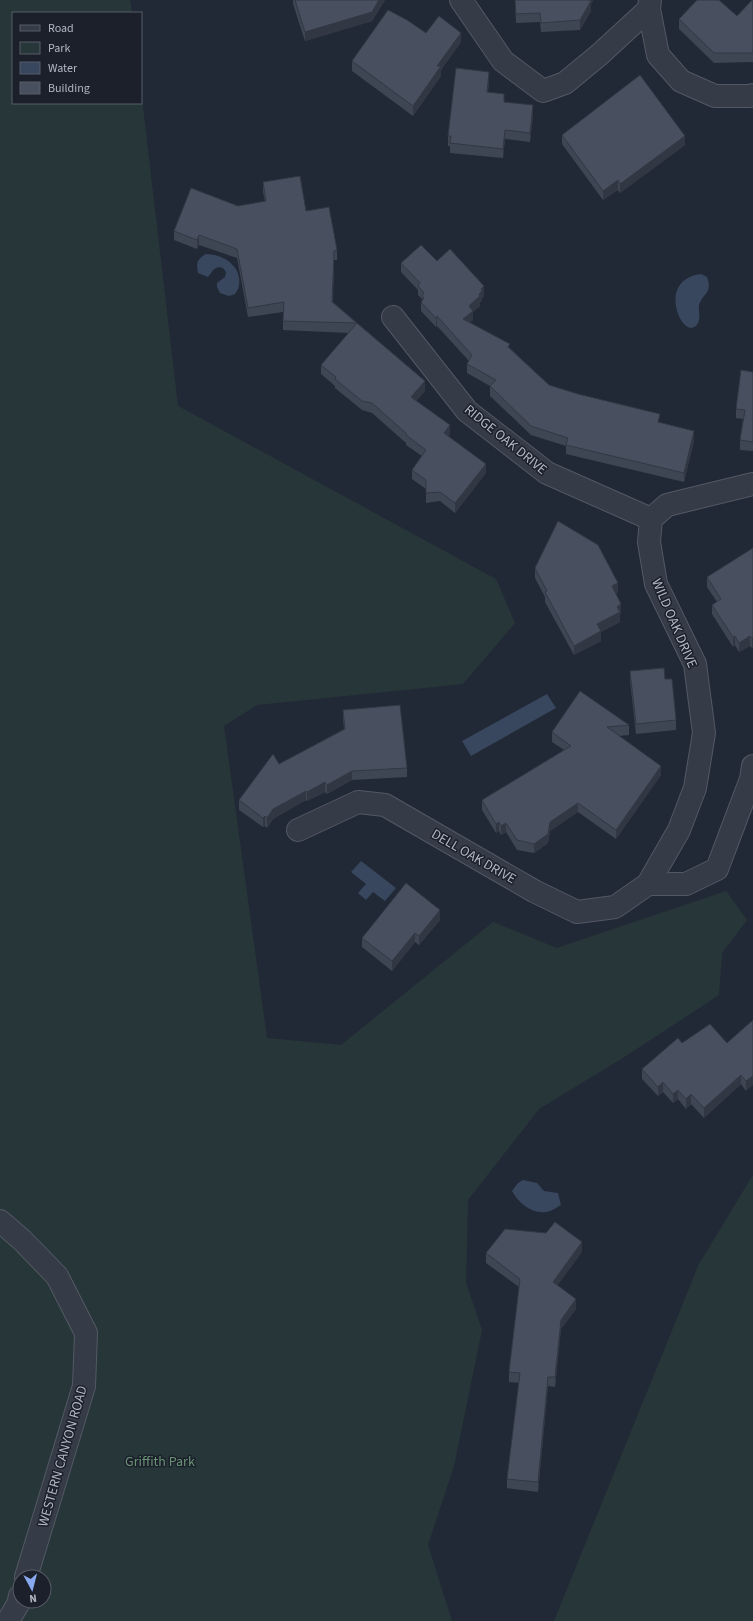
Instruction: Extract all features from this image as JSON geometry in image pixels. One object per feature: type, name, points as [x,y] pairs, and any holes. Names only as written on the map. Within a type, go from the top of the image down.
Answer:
[{"type":"street","points":[[461,0],[503,60],[543,91],[565,83],[600,55],[649,4]]},
{"type":"street","points":[[649,4],[658,55],[681,81],[715,96],[753,95]]},
{"type":"street","name":"RIDGE OAK DRIVE","points":[[393,317],[467,411],[547,473],[651,519]]},
{"type":"street","points":[[651,519],[667,505],[753,484]]},
{"type":"street","name":"WILD OAK DRIVE","points":[[648,884],[679,830],[694,788],[704,733],[695,664],[656,584],[649,542],[651,519]]},
{"type":"street","points":[[648,884],[686,884],[717,869],[751,779],[753,766]]},
{"type":"street","name":"DELL OAK DRIVE","points":[[298,830],[358,802],[385,804],[534,890],[577,912],[615,908],[648,884]]},
{"type":"street","name":"WESTERN CANYON ROAD","points":[[0,1221],[22,1240],[57,1276],[86,1333],[84,1386],[28,1569]]},
{"type":"street","points":[[8,1621],[15,1609]]},
{"type":"green space","name":"Griffith Park","points":[[0,0],[130,0],[132,12],[12,12],[12,104],[142,104],[142,99],[178,406],[496,579],[515,623],[463,684],[257,705],[224,726],[267,1038],[341,1045],[493,922],[557,948],[726,891],[747,920],[722,953],[719,995],[626,1056],[539,1109],[468,1200],[466,1283],[482,1330],[454,1466],[428,1545],[452,1621],[0,1621]]},
{"type":"green space","points":[[753,1175],[753,1621],[554,1621],[699,1264]]},
{"type":"water","points":[[206,254],[219,256],[225,259],[230,262],[238,272],[239,287],[235,294],[229,296],[220,293],[217,287],[217,283],[225,277],[226,272],[223,268],[219,267],[214,269],[208,277],[198,273],[198,262]]},
{"type":"water","points":[[701,274],[707,277],[709,286],[699,305],[699,321],[692,328],[686,326],[681,319],[677,309],[676,298],[678,287],[687,279]]},
{"type":"water","points":[[547,694],[556,708],[471,756],[462,741]]},
{"type":"water","points":[[361,861],[396,888],[385,901],[373,892],[366,900],[358,893],[366,884],[351,872]]},
{"type":"water","points":[[523,1180],[537,1183],[544,1191],[558,1193],[561,1205],[551,1211],[544,1212],[538,1212],[528,1208],[515,1196],[512,1191],[518,1183]]},
{"type":"building","points":[[295,0],[379,0],[372,12],[305,32]]},
{"type":"building","points":[[515,0],[591,1],[580,20],[541,23],[540,13],[516,14]]},
{"type":"building","points":[[697,0],[719,0],[737,16],[753,0],[753,53],[714,53],[679,19]]},
{"type":"building","points":[[388,10],[407,20],[426,33],[439,16],[461,33],[437,66],[441,66],[413,106],[352,61]]},
{"type":"building","points":[[456,68],[489,72],[487,92],[504,94],[504,102],[533,105],[530,133],[505,130],[503,149],[450,143],[451,136],[448,136]]},
{"type":"building","points":[[640,75],[685,136],[620,184],[618,180],[603,191],[562,135]]},
{"type":"building","points":[[300,176],[306,211],[329,207],[337,250],[334,251],[332,302],[357,323],[283,321],[284,302],[248,308],[237,249],[199,235],[197,240],[174,231],[191,188],[238,206],[266,201],[263,182]]},
{"type":"building","points":[[421,245],[437,261],[450,249],[484,286],[479,294],[480,296],[469,306],[473,311],[463,319],[510,344],[508,347],[549,385],[578,394],[660,414],[658,422],[694,431],[684,473],[566,445],[568,438],[531,426],[490,386],[496,380],[467,364],[472,355],[437,316],[436,318],[421,302],[424,298],[422,296],[424,293],[418,286],[420,283],[401,263]]},
{"type":"building","points":[[357,323],[425,381],[411,397],[450,425],[444,433],[486,464],[455,503],[440,492],[426,493],[426,480],[412,470],[426,450],[406,435],[407,434],[372,403],[362,401],[335,379],[336,377],[321,365]]},
{"type":"building","points":[[741,370],[753,372],[753,442],[740,440],[745,410],[736,409]]},
{"type":"building","points":[[558,521],[598,545],[618,583],[612,586],[621,604],[617,607],[620,612],[597,624],[601,631],[574,646],[545,592],[547,591],[535,568]]},
{"type":"building","points":[[753,548],[753,638],[750,636],[739,643],[735,636],[733,637],[712,605],[721,599],[707,577]]},
{"type":"building","points":[[664,668],[665,679],[672,679],[676,720],[636,724],[630,671]]},
{"type":"building","points":[[580,691],[629,725],[607,727],[661,766],[616,830],[578,803],[550,822],[548,834],[534,844],[517,840],[506,823],[501,826],[499,822],[496,824],[482,800],[571,746],[552,732]]},
{"type":"building","points":[[400,705],[407,768],[352,771],[327,785],[325,782],[307,792],[306,791],[273,809],[267,818],[265,816],[263,818],[239,800],[273,754],[279,764],[345,729],[343,710]]},
{"type":"building","points":[[406,883],[440,910],[419,936],[415,933],[392,961],[362,938]]},
{"type":"building","points":[[753,1020],[753,1076],[746,1081],[741,1075],[704,1108],[691,1094],[686,1099],[678,1090],[673,1094],[663,1082],[658,1087],[642,1069],[678,1038],[682,1043],[710,1024],[727,1043]]},
{"type":"building","points":[[555,1222],[582,1242],[553,1282],[576,1299],[561,1320],[555,1377],[548,1377],[538,1482],[507,1479],[520,1373],[509,1372],[520,1279],[486,1253],[505,1229],[546,1233]]}]
